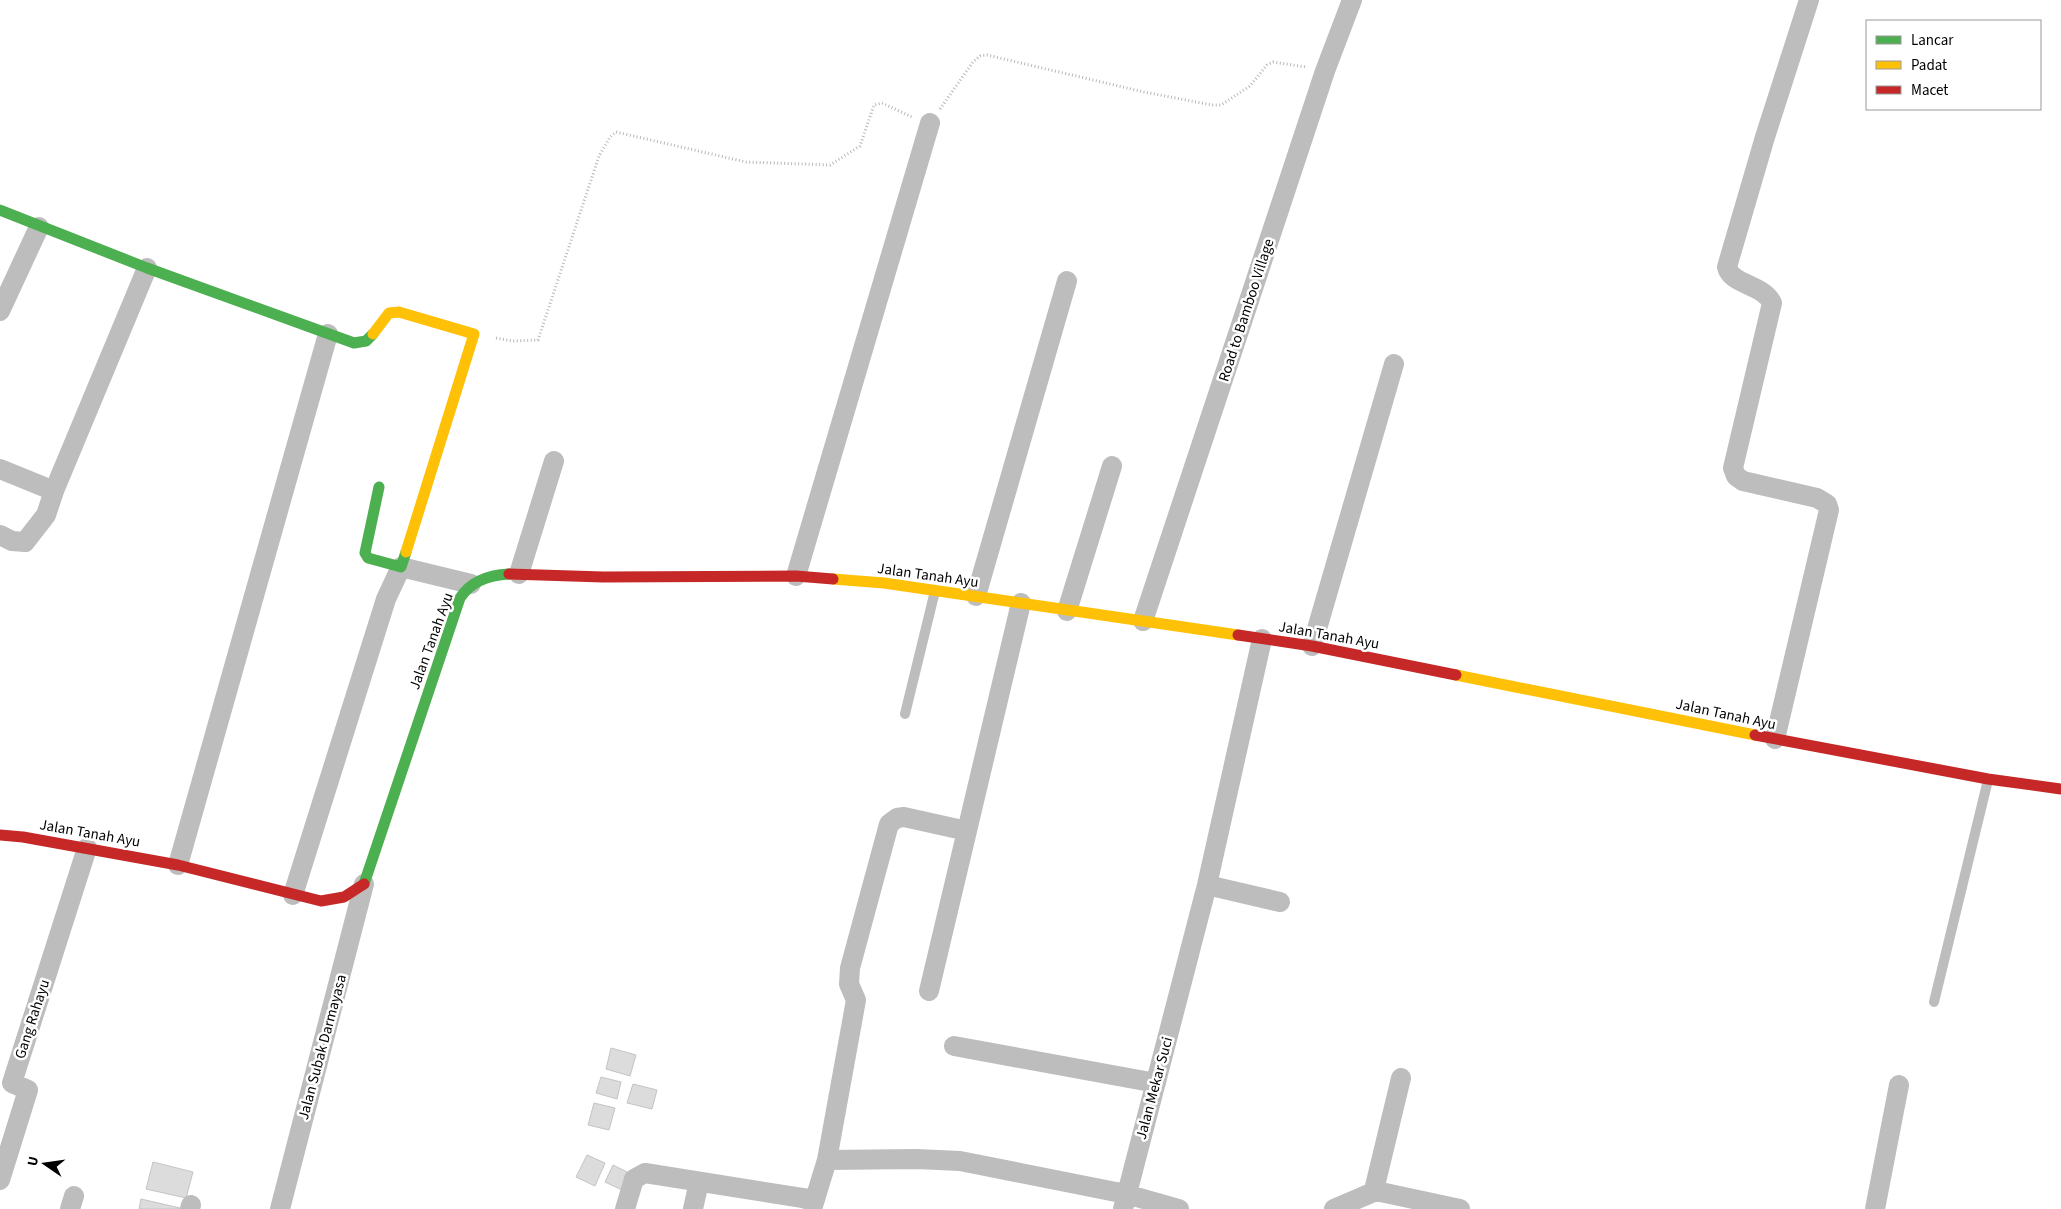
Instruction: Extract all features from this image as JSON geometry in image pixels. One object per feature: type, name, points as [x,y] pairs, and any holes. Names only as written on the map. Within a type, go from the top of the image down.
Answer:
[{"type":"street","name":"Road to Bamboo Village","points":[[1143,621],[1324,72],[1352,0]]},
{"type":"street","points":[[1775,739],[1829,510],[1826,504],[1817,498],[1743,481],[1734,473],[1733,468],[1772,303],[1767,294],[1732,276],[1727,267],[1765,137],[1809,0]]},
{"type":"street","points":[[796,576],[930,123]]},
{"type":"street","points":[[0,210],[147,268],[354,344],[362,344],[370,338],[389,313],[400,312],[474,334],[401,566],[386,599],[294,895]]},
{"type":"street","points":[[0,311],[39,227]]},
{"type":"street","points":[[0,536],[25,542],[46,515],[54,491],[147,268]]},
{"type":"street","points":[[976,596],[1067,281]]},
{"type":"street","points":[[178,865],[328,334]]},
{"type":"street","points":[[1312,646],[1394,364]]},
{"type":"street","points":[[519,574],[554,461]]},
{"type":"street","points":[[1067,611],[1112,466]]},
{"type":"street","points":[[0,469],[54,491]]},
{"type":"street","points":[[379,487],[365,553],[368,558],[471,584]]},
{"type":"street","name":"Jalan Tanah Ayu","points":[[0,835],[87,848],[178,865],[294,895],[335,901],[349,896],[364,884],[460,598],[471,584],[490,576],[519,574],[796,576],[884,583],[935,590],[1312,646],[1775,739],[1988,779],[2061,789]]},
{"type":"street","points":[[930,991],[1021,603]]},
{"type":"street","name":"Jalan Mekar Suci","points":[[1125,1201],[1207,885],[1262,638]]},
{"type":"street","points":[[625,1209],[630,1186],[637,1176],[645,1174],[699,1182],[814,1204],[827,1160],[856,1000],[849,984],[850,968],[889,824],[897,818],[904,817],[967,831]]},
{"type":"street","name":"Gang Rahayu","points":[[0,1180],[28,1090],[12,1083],[87,848]]},
{"type":"street","name":"Jalan Subak Darmayasa","points":[[280,1209],[364,884]]},
{"type":"street","points":[[1207,885],[1280,902]]},
{"type":"street","points":[[954,1046],[1156,1083]]},
{"type":"street","points":[[1376,1191],[1375,1186],[1401,1078]]},
{"type":"street","points":[[1875,1209],[1898,1085]]},
{"type":"street","points":[[827,1160],[916,1159],[960,1161],[1125,1201],[1179,1209]]},
{"type":"street","points":[[693,1209],[699,1182]]},
{"type":"street","points":[[1376,1191],[1396,1203],[1460,1209]]},
{"type":"street","points":[[1334,1209],[1376,1191]]},
{"type":"lane","points":[[905,714],[935,590]]},
{"type":"lane","points":[[1934,1002],[1988,779]]},
{"type":"path","points":[[474,334],[512,341],[538,340],[599,156],[610,137],[616,132],[746,162],[830,165],[860,146],[874,105],[879,102],[904,115],[930,123],[973,62],[980,56],[987,55],[1144,92],[1212,105],[1221,104],[1250,86],[1267,65],[1273,62],[1324,72]]},
{"type":"building","points":[[611,1048],[636,1055],[630,1076],[606,1069]]},
{"type":"building","points":[[601,1077],[621,1082],[617,1099],[596,1093]]},
{"type":"building","points":[[633,1084],[657,1090],[652,1109],[627,1103]]},
{"type":"building","points":[[594,1103],[615,1108],[609,1130],[588,1125]]},
{"type":"building","points":[[587,1155],[605,1163],[595,1186],[576,1177]]},
{"type":"building","points":[[153,1162],[193,1172],[186,1198],[146,1189]]},
{"type":"building","points":[[613,1165],[629,1173],[622,1190],[605,1182]]},
{"type":"building","points":[[141,1199],[180,1208],[139,1209]]},
{"type":"traffic: fast","points":[[0,210],[147,268],[354,343],[366,341],[373,334]]},
{"type":"traffic: fast","points":[[379,487],[365,553],[368,558],[401,567],[406,552]]},
{"type":"traffic: fast","points":[[364,884],[460,598],[469,587],[481,580],[509,574]]},
{"type":"traffic: slow","points":[[373,334],[389,313],[399,312],[474,334],[406,552]]},
{"type":"traffic: slow","points":[[833,579],[884,583],[1238,635]]},
{"type":"traffic: slow","points":[[1456,675],[1755,735]]},
{"type":"traffic: jam","points":[[509,574],[603,577],[796,576],[833,579]]},
{"type":"traffic: jam","points":[[1238,635],[1312,646],[1456,675]]},
{"type":"traffic: jam","points":[[1755,735],[1988,779],[2061,789]]},
{"type":"traffic: jam","points":[[0,835],[23,837],[178,865],[321,901],[344,897],[364,884]]}]
